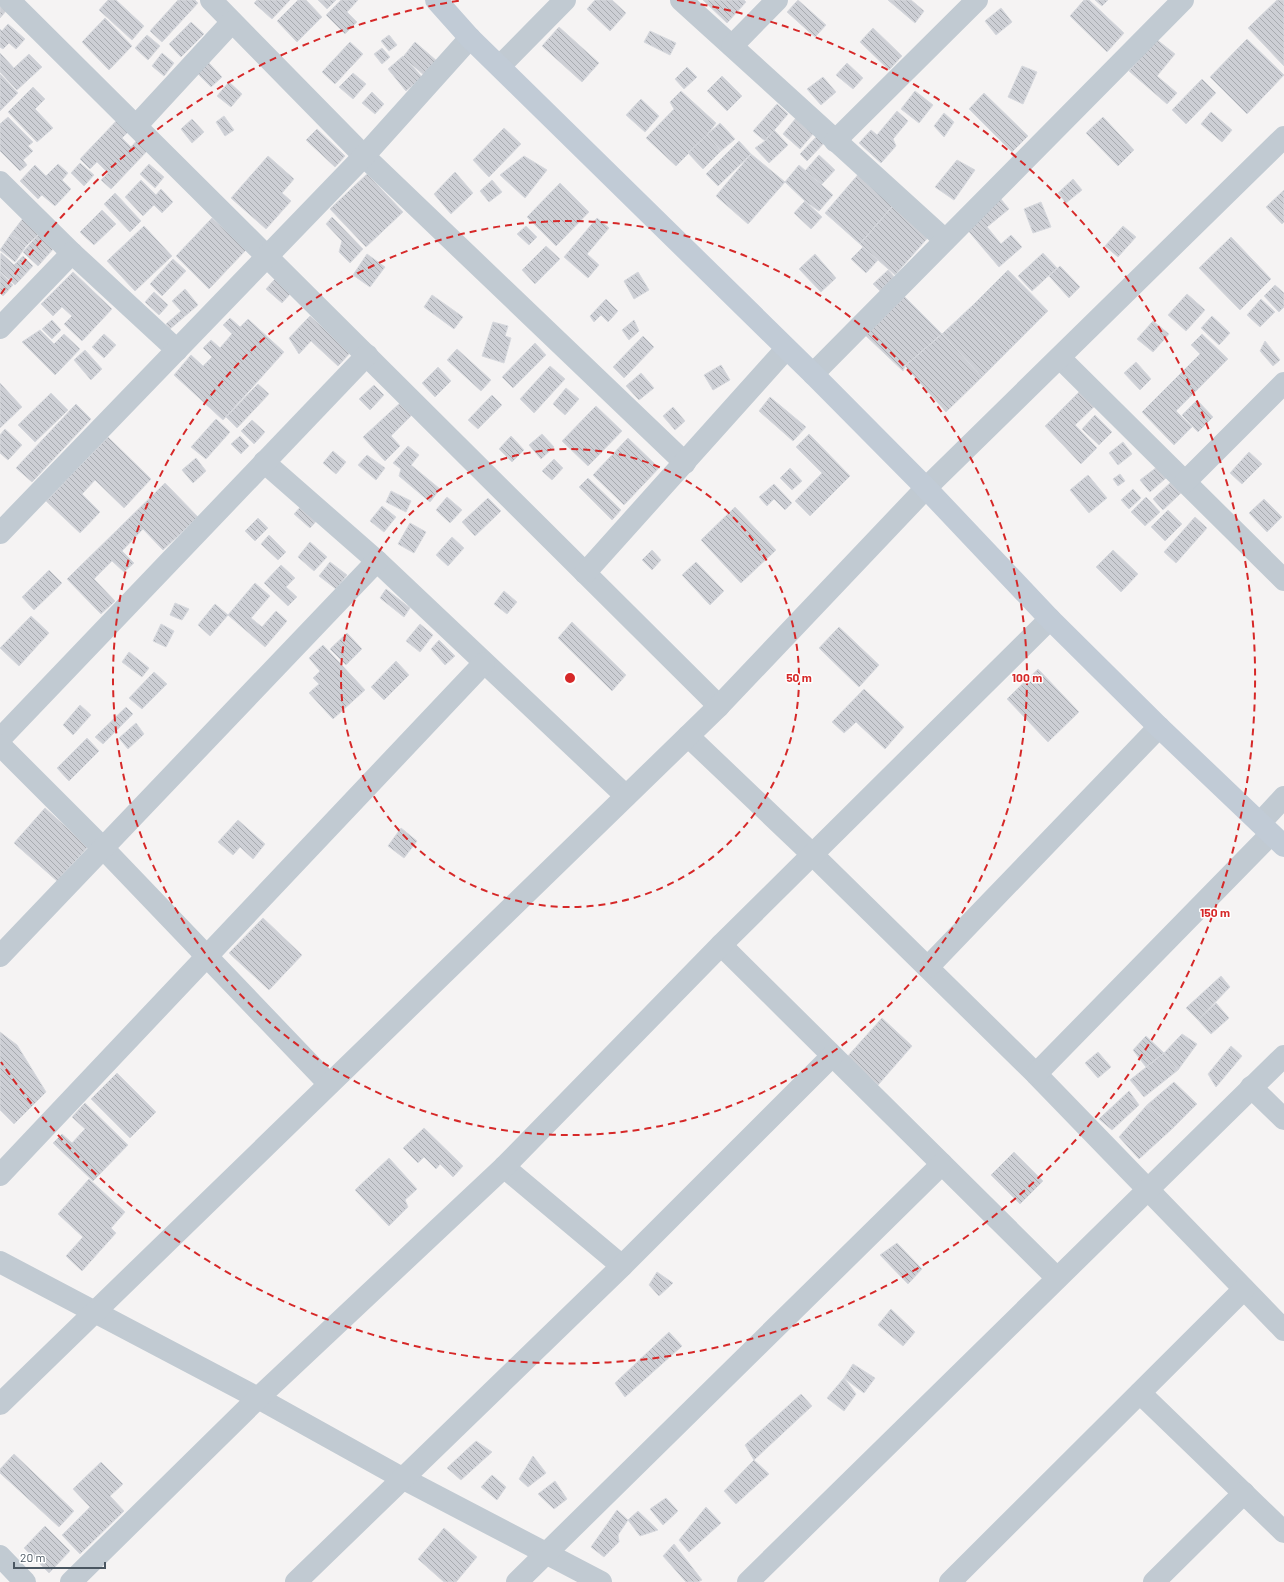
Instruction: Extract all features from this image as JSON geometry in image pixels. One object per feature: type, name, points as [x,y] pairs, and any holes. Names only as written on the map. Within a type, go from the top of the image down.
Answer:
[{"type":"street","points":[[211,0],[364,156],[685,463]]},
{"type":"street","points":[[436,0],[470,38],[813,374],[926,488],[1050,619],[1159,727],[1272,834]]},
{"type":"street","points":[[500,66],[565,0]]},
{"type":"street","points":[[681,0],[945,240]]},
{"type":"street","points":[[732,46],[777,0]]},
{"type":"street","points":[[836,141],[977,0]]},
{"type":"street","points":[[813,374],[1183,0]]},
{"type":"street","points":[[17,3],[136,126],[719,706]]},
{"type":"street","points":[[136,126],[232,22]]},
{"type":"street","points":[[0,533],[364,156],[470,38]]},
{"type":"street","points":[[0,1404],[719,706],[926,488],[1284,137]]},
{"type":"street","points":[[0,182],[72,253],[177,350]]},
{"type":"street","points":[[0,328],[72,253]]},
{"type":"street","points":[[586,573],[786,349]]},
{"type":"street","points":[[0,739],[367,355]]},
{"type":"street","points":[[1060,358],[1284,580]]},
{"type":"street","points":[[1185,482],[1284,383]]},
{"type":"street","points":[[264,462],[377,561],[626,796]]},
{"type":"street","points":[[0,956],[377,561]]},
{"type":"street","points":[[71,1582],[258,1398],[504,1167],[720,945],[813,855],[1050,619]]},
{"type":"street","points":[[0,1175],[484,663]]},
{"type":"street","points":[[928,967],[1159,727]]},
{"type":"street","points":[[688,736],[813,855],[1036,1074],[1284,1330]]},
{"type":"street","points":[[0,745],[103,848],[329,1084]]},
{"type":"street","points":[[1036,1074],[1272,834],[1284,798]]},
{"type":"street","points":[[720,945],[1057,1278]]},
{"type":"street","points":[[296,1582],[622,1266],[832,1056]]},
{"type":"street","points":[[748,1582],[1284,1056]]},
{"type":"street","points":[[1251,1087],[1284,1119]]},
{"type":"street","points":[[517,1582],[942,1164]]},
{"type":"street","points":[[504,1167],[622,1266]]},
{"type":"street","points":[[0,1262],[94,1313],[258,1398],[402,1478],[601,1582]]},
{"type":"street","points":[[950,1582],[1244,1289]]},
{"type":"street","points":[[1140,1393],[1284,1532]]},
{"type":"street","points":[[1154,1582],[1244,1493]]},
{"type":"street","points":[[0,1556],[25,1582]]},
{"type":"building","points":[[108,0],[116,0],[144,26],[132,40],[99,10]]},
{"type":"building","points":[[178,0],[195,0],[198,3],[162,42],[150,31]]},
{"type":"building","points":[[257,0],[290,0],[272,19],[254,3]]},
{"type":"building","points":[[298,0],[306,0],[322,17],[297,42],[277,21]]},
{"type":"building","points":[[318,0],[336,0],[327,9]]},
{"type":"building","points":[[341,0],[358,0],[347,12],[357,22],[345,34],[326,15]]},
{"type":"building","points":[[595,0],[612,0],[626,13],[610,31],[587,9]]},
{"type":"building","points":[[703,0],[744,0],[746,2],[727,23]]},
{"type":"building","points":[[798,0],[826,25],[815,37],[787,12]]},
{"type":"building","points":[[888,0],[911,0],[924,11],[915,23]]},
{"type":"building","points":[[1084,0],[1089,0],[1124,33],[1107,52],[1070,16]]},
{"type":"building","points":[[1095,0],[1108,0],[1102,6]]},
{"type":"building","points":[[1277,0],[1284,0],[1284,66],[1248,28]]},
{"type":"building","points":[[0,6],[6,11],[0,18]]},
{"type":"building","points":[[1001,8],[1012,22],[996,35],[985,21]]},
{"type":"building","points":[[105,18],[132,46],[109,70],[82,42]]},
{"type":"building","points":[[191,22],[204,34],[181,57],[169,44]]},
{"type":"building","points":[[8,24],[25,39],[16,49],[9,43],[3,49],[0,47],[0,29],[2,31]]},
{"type":"building","points":[[559,27],[599,63],[582,82],[542,46]]},
{"type":"building","points":[[873,28],[902,56],[889,70],[860,42]]},
{"type":"building","points":[[650,31],[676,43],[670,55],[644,42]]},
{"type":"building","points":[[147,35],[160,46],[148,60],[135,48]]},
{"type":"building","points":[[389,35],[397,45],[389,51],[381,41]]},
{"type":"building","points":[[1156,39],[1175,54],[1157,76],[1177,93],[1167,104],[1129,71]]},
{"type":"building","points":[[1247,39],[1284,75],[1247,114],[1210,77]]},
{"type":"building","points":[[350,42],[363,54],[335,84],[322,72]]},
{"type":"building","points":[[415,42],[438,62],[425,76],[403,57]]},
{"type":"building","points":[[382,48],[390,57],[382,64],[374,54]]},
{"type":"building","points":[[0,53],[14,68],[29,54],[42,67],[17,90],[0,72]]},
{"type":"building","points":[[162,53],[174,63],[164,76],[152,66]]},
{"type":"building","points":[[403,56],[422,77],[406,91],[388,69]]},
{"type":"building","points":[[209,63],[222,77],[211,87],[198,74]]},
{"type":"building","points":[[847,63],[863,78],[853,89],[836,75]]},
{"type":"building","points":[[1022,66],[1037,72],[1023,104],[1008,97]]},
{"type":"building","points":[[687,67],[697,77],[684,89],[675,79]]},
{"type":"building","points":[[353,73],[366,84],[353,99],[339,87]]},
{"type":"building","points":[[0,74],[18,93],[0,111]]},
{"type":"building","points":[[722,76],[742,96],[727,111],[707,91]]},
{"type":"building","points":[[823,77],[836,92],[821,105],[807,89]]},
{"type":"building","points":[[1202,79],[1216,93],[1186,124],[1172,110]]},
{"type":"building","points":[[229,82],[242,94],[231,107],[217,96]]},
{"type":"building","points":[[33,87],[45,99],[35,109],[53,128],[37,142],[8,112]]},
{"type":"building","points":[[681,91],[716,123],[707,135],[676,166],[646,138],[674,109],[670,102]]},
{"type":"building","points":[[915,91],[933,105],[919,123],[901,109]]},
{"type":"building","points":[[372,92],[384,104],[375,114],[362,103]]},
{"type":"building","points":[[984,93],[1028,136],[1012,152],[969,109]]},
{"type":"building","points":[[641,99],[659,116],[645,132],[626,115]]},
{"type":"building","points":[[777,104],[788,114],[765,141],[753,131]]},
{"type":"building","points":[[897,111],[908,121],[893,139],[896,146],[881,163],[859,143],[871,130],[877,135]]},
{"type":"building","points":[[1211,112],[1232,130],[1222,142],[1201,124]]},
{"type":"building","points":[[944,113],[954,122],[944,137],[934,126]]},
{"type":"building","points":[[224,116],[234,130],[225,136],[216,122]]},
{"type":"building","points":[[8,117],[33,142],[28,146],[33,151],[23,160],[27,165],[20,171],[0,151],[0,124]]},
{"type":"building","points":[[120,117],[132,128],[122,138],[131,147],[139,138],[150,148],[111,189],[101,180],[108,173],[97,162],[90,169],[80,159]]},
{"type":"building","points":[[1103,117],[1134,150],[1118,166],[1086,133]]},
{"type":"building","points":[[796,118],[813,134],[800,149],[783,134]]},
{"type":"building","points":[[192,119],[204,132],[192,143],[181,129]]},
{"type":"building","points":[[720,123],[735,139],[721,151],[707,135]]},
{"type":"building","points":[[504,128],[521,144],[489,177],[473,160]]},
{"type":"building","points":[[317,129],[345,156],[335,167],[306,140]]},
{"type":"building","points":[[774,130],[788,145],[769,163],[755,148],[765,141]]},
{"type":"building","points":[[819,134],[826,141],[807,161],[800,154]]},
{"type":"building","points":[[707,135],[721,151],[703,169],[688,153]]},
{"type":"building","points":[[739,141],[751,154],[718,186],[706,174]]},
{"type":"building","points":[[751,154],[785,182],[748,224],[716,196]]},
{"type":"building","points":[[819,155],[835,170],[821,185],[805,171]]},
{"type":"building","points":[[268,156],[294,179],[282,193],[291,201],[266,229],[231,198]]},
{"type":"building","points":[[524,156],[547,170],[525,198],[500,175]]},
{"type":"building","points":[[957,160],[975,170],[954,200],[935,187]]},
{"type":"building","points":[[80,163],[94,175],[84,186],[71,173]]},
{"type":"building","points":[[58,164],[68,173],[62,180],[71,189],[55,206],[42,195],[38,199],[20,181],[35,165],[46,176]]},
{"type":"building","points":[[149,164],[164,177],[155,188],[140,174]]},
{"type":"building","points":[[799,165],[833,195],[819,211],[805,201],[785,182]]},
{"type":"building","points":[[862,170],[897,201],[860,244],[825,213]]},
{"type":"building","points":[[455,172],[473,193],[451,214],[434,194]]},
{"type":"building","points":[[367,174],[403,212],[366,247],[330,209]]},
{"type":"building","points":[[1073,179],[1082,190],[1066,203],[1058,193]]},
{"type":"building","points":[[141,180],[156,195],[161,189],[173,202],[162,213],[154,205],[143,216],[125,197]]},
{"type":"building","points":[[492,180],[502,192],[489,202],[480,191]]},
{"type":"building","points":[[560,183],[589,212],[556,246],[527,217]]},
{"type":"building","points":[[1284,190],[1284,222],[1282,224],[1266,207]]},
{"type":"building","points":[[115,193],[141,221],[130,232],[104,204]]},
{"type":"building","points":[[1000,198],[1009,209],[987,227],[1001,244],[1011,235],[1022,247],[999,267],[965,227]]},
{"type":"building","points":[[805,201],[822,217],[811,229],[794,213]]},
{"type":"building","points":[[897,201],[932,233],[895,275],[860,244]]},
{"type":"building","points":[[1041,202],[1051,227],[1033,233],[1024,209]]},
{"type":"building","points":[[102,210],[116,224],[94,245],[80,232]]},
{"type":"building","points":[[24,217],[40,233],[26,246],[11,234]]},
{"type":"building","points":[[332,217],[363,249],[350,263],[339,252],[342,241],[326,224]]},
{"type":"building","points":[[212,218],[246,250],[209,289],[176,256]]},
{"type":"building","points":[[597,218],[609,228],[587,254],[599,265],[588,278],[564,257]]},
{"type":"building","points":[[144,226],[172,256],[135,291],[107,261]]},
{"type":"building","points":[[526,226],[537,237],[529,245],[517,234]]},
{"type":"building","points":[[1123,226],[1136,237],[1118,257],[1105,246]]},
{"type":"building","points":[[40,233],[55,247],[38,266],[23,252]]},
{"type":"building","points":[[11,234],[26,246],[15,262],[0,250]]},
{"type":"building","points":[[1231,237],[1271,279],[1240,310],[1199,268]]},
{"type":"building","points":[[546,246],[560,259],[535,284],[522,270]]},
{"type":"building","points":[[863,247],[878,260],[866,273],[851,259]]},
{"type":"building","points":[[1,253],[14,265],[23,256],[33,266],[15,285],[0,271]]},
{"type":"building","points":[[1043,253],[1057,268],[1032,291],[1018,276]]},
{"type":"building","points":[[367,254],[385,267],[370,287],[353,275]]},
{"type":"building","points":[[815,254],[836,278],[821,292],[799,269]]},
{"type":"building","points":[[173,259],[186,271],[162,296],[150,284]]},
{"type":"building","points":[[1060,266],[1080,287],[1069,298],[1049,276]]},
{"type":"building","points":[[888,270],[897,280],[882,293],[873,284]]},
{"type":"building","points":[[1008,270],[1048,311],[1013,346],[973,305]]},
{"type":"building","points":[[0,272],[13,285],[3,296],[0,293]]},
{"type":"building","points":[[73,272],[112,309],[82,341],[64,324],[72,316],[62,307],[53,316],[41,304]]},
{"type":"building","points":[[638,272],[649,290],[634,299],[624,281]]},
{"type":"building","points":[[275,279],[291,293],[282,303],[266,289]]},
{"type":"building","points":[[1275,285],[1284,293],[1284,307],[1279,312],[1264,296]]},
{"type":"building","points":[[185,289],[198,305],[170,329],[166,324],[181,311],[172,301]]},
{"type":"building","points":[[154,292],[168,305],[159,315],[145,302]]},
{"type":"building","points":[[902,294],[942,334],[905,366],[903,371],[864,334]]},
{"type":"building","points":[[1187,294],[1205,310],[1186,331],[1168,315]]},
{"type":"building","points":[[432,295],[463,317],[454,329],[424,307]]},
{"type":"building","points":[[606,299],[618,311],[608,322],[601,315],[594,322],[590,316]]},
{"type":"building","points":[[1261,299],[1275,312],[1260,327],[1247,315]]},
{"type":"building","points":[[973,305],[1013,346],[982,377],[942,334]]},
{"type":"building","points":[[310,316],[350,353],[338,366],[311,341],[299,354],[289,338]]},
{"type":"building","points":[[1212,316],[1230,333],[1219,345],[1201,328]]},
{"type":"building","points":[[230,318],[240,327],[248,319],[284,352],[223,420],[174,375],[191,355],[203,366],[212,357],[203,348],[211,340],[220,348],[232,334],[223,325]]},
{"type":"building","points":[[52,320],[61,330],[52,339],[42,329]]},
{"type":"building","points":[[634,320],[639,331],[629,340],[622,330]]},
{"type":"building","points":[[1153,321],[1169,334],[1153,352],[1137,339]]},
{"type":"building","points":[[493,322],[508,326],[505,336],[511,338],[504,363],[482,356]]},
{"type":"building","points":[[40,330],[54,344],[64,334],[80,349],[55,375],[22,342]]},
{"type":"building","points":[[104,334],[116,345],[104,358],[92,347]]},
{"type":"building","points":[[942,334],[982,377],[946,412],[905,366]]},
{"type":"building","points":[[1202,334],[1228,359],[1176,411],[1192,427],[1174,445],[1142,412],[1200,354],[1191,345]]},
{"type":"building","points":[[643,336],[654,347],[624,378],[613,367]]},
{"type":"building","points":[[1265,341],[1280,360],[1273,366],[1260,351]]},
{"type":"building","points":[[535,343],[546,355],[513,388],[502,377]]},
{"type":"building","points":[[457,349],[491,380],[481,391],[447,360]]},
{"type":"building","points":[[85,350],[102,369],[91,380],[74,360]]},
{"type":"building","points":[[1136,362],[1151,379],[1140,390],[1124,373]]},
{"type":"building","points":[[721,365],[730,380],[713,390],[704,375]]},
{"type":"building","points":[[550,366],[565,379],[534,413],[520,399]]},
{"type":"building","points":[[438,367],[451,381],[435,397],[422,383]]},
{"type":"building","points":[[641,373],[654,388],[639,400],[626,386]]},
{"type":"building","points":[[0,383],[22,407],[0,428]]},
{"type":"building","points":[[258,384],[269,394],[237,428],[226,417]]},
{"type":"building","points":[[374,385],[384,395],[370,410],[359,399]]},
{"type":"building","points":[[1084,387],[1099,402],[1075,425],[1097,448],[1081,464],[1045,426]]},
{"type":"building","points":[[566,388],[579,399],[565,415],[553,404]]},
{"type":"building","points":[[51,393],[68,410],[35,442],[18,425]]},
{"type":"building","points":[[492,395],[502,405],[478,429],[468,420]]},
{"type":"building","points":[[770,397],[806,427],[793,441],[759,411]]},
{"type":"building","points":[[1197,400],[1213,417],[1198,432],[1182,415]]},
{"type":"building","points":[[400,403],[412,415],[391,436],[400,446],[385,461],[363,437]]},
{"type":"building","points":[[76,404],[91,419],[32,482],[16,468]]},
{"type":"building","points":[[596,406],[622,431],[588,466],[562,441]]},
{"type":"building","points":[[673,407],[685,421],[675,430],[663,416]]},
{"type":"building","points":[[1095,415],[1112,432],[1099,445],[1082,429]]},
{"type":"building","points":[[216,419],[230,432],[206,459],[191,447]]},
{"type":"building","points":[[252,420],[265,432],[254,444],[241,431]]},
{"type":"building","points":[[5,429],[22,445],[8,460],[0,453],[0,435]]},
{"type":"building","points":[[542,434],[554,447],[541,459],[529,445]]},
{"type":"building","points":[[809,434],[850,476],[810,516],[795,501],[822,473],[796,447]]},
{"type":"building","points":[[240,436],[249,446],[241,454],[231,444]]},
{"type":"building","points":[[511,436],[524,450],[512,462],[499,449]]},
{"type":"building","points":[[108,437],[151,479],[124,508],[95,480],[82,494],[100,512],[80,533],[46,501]]},
{"type":"building","points":[[628,438],[659,468],[624,505],[593,475]]},
{"type":"building","points":[[1123,442],[1132,454],[1118,465],[1109,453]]},
{"type":"building","points":[[408,446],[419,455],[411,465],[440,489],[430,502],[399,476],[401,469],[393,463]]},
{"type":"building","points":[[333,451],[346,462],[336,474],[323,463]]},
{"type":"building","points":[[1249,452],[1262,464],[1242,484],[1230,473]]},
{"type":"building","points":[[367,455],[385,468],[376,480],[358,465]]},
{"type":"building","points":[[196,458],[206,471],[193,483],[182,470]]},
{"type":"building","points":[[554,459],[563,468],[552,480],[542,471]]},
{"type":"building","points":[[1157,467],[1166,478],[1150,492],[1140,480]]},
{"type":"building","points":[[790,468],[802,481],[792,490],[780,478]]},
{"type":"building","points":[[1120,474],[1125,481],[1118,486],[1113,479]]},
{"type":"building","points":[[1088,475],[1107,498],[1089,513],[1070,490]]},
{"type":"building","points":[[588,478],[621,510],[612,520],[579,487]]},
{"type":"building","points":[[1171,482],[1181,493],[1163,510],[1153,499]]},
{"type":"building","points":[[165,483],[198,517],[163,550],[143,529],[122,551],[134,563],[124,572],[112,561],[94,579],[115,601],[101,614],[67,579]]},
{"type":"building","points":[[774,484],[792,503],[785,510],[774,499],[767,506],[759,497]]},
{"type":"building","points":[[1133,489],[1141,498],[1129,509],[1121,500]]},
{"type":"building","points":[[391,491],[411,501],[406,512],[386,502]]},
{"type":"building","points":[[447,497],[462,510],[450,523],[436,510]]},
{"type":"building","points":[[1146,497],[1160,512],[1145,526],[1131,512]]},
{"type":"building","points":[[488,498],[501,511],[475,536],[462,522]]},
{"type":"building","points":[[1264,499],[1282,517],[1267,532],[1249,513]]},
{"type":"building","points":[[304,503],[319,518],[310,528],[294,514]]},
{"type":"building","points":[[382,506],[396,517],[384,532],[370,521]]},
{"type":"building","points":[[735,507],[776,550],[741,583],[701,540]]},
{"type":"building","points":[[1168,510],[1182,524],[1165,541],[1151,527]]},
{"type":"building","points":[[1195,517],[1207,528],[1176,563],[1164,552]]},
{"type":"building","points":[[258,518],[268,528],[255,541],[245,531]]},
{"type":"building","points":[[410,523],[426,532],[414,553],[398,544]]},
{"type":"building","points":[[269,535],[286,552],[278,560],[261,544]]},
{"type":"building","points":[[452,537],[464,548],[448,566],[436,555]]},
{"type":"building","points":[[310,542],[327,557],[314,571],[298,557]]},
{"type":"building","points":[[652,550],[661,560],[652,570],[642,560]]},
{"type":"building","points":[[1113,550],[1138,574],[1121,592],[1096,567]]},
{"type":"building","points":[[330,562],[347,575],[336,589],[319,576]]},
{"type":"building","points":[[696,562],[724,591],[710,605],[682,575]]},
{"type":"building","points":[[281,565],[295,578],[286,587],[297,597],[288,606],[264,583]]},
{"type":"building","points":[[49,570],[62,583],[34,610],[22,597]]},
{"type":"building","points":[[255,583],[270,596],[251,618],[262,627],[276,611],[287,621],[265,647],[228,615]]},
{"type":"building","points":[[386,589],[410,608],[404,617],[380,598]]},
{"type":"building","points":[[504,591],[517,602],[507,614],[494,604]]},
{"type":"building","points":[[175,603],[189,609],[182,620],[170,615]]},
{"type":"building","points":[[215,604],[228,615],[210,636],[198,625]]},
{"type":"building","points":[[31,616],[49,633],[19,666],[0,648]]},
{"type":"building","points":[[572,622],[626,675],[612,691],[558,638]]},
{"type":"building","points":[[161,624],[174,631],[166,647],[153,641]]},
{"type":"building","points":[[420,624],[433,635],[420,652],[406,641]]},
{"type":"building","points":[[839,627],[879,665],[859,687],[819,648]]},
{"type":"building","points":[[347,633],[362,649],[346,665],[330,649]]},
{"type":"building","points":[[439,640],[455,656],[445,665],[431,649]]},
{"type":"building","points":[[323,645],[365,690],[333,719],[309,693],[319,684],[313,678],[320,671],[309,658]]},
{"type":"building","points":[[129,652],[149,668],[142,677],[122,662]]},
{"type":"building","points":[[396,661],[409,675],[384,700],[371,687]]},
{"type":"building","points":[[1038,669],[1079,712],[1048,742],[1007,699]]},
{"type":"building","points":[[154,672],[167,684],[142,709],[129,698]]},
{"type":"building","points":[[864,689],[904,727],[885,749],[856,722],[844,733],[832,722]]},
{"type":"building","points":[[80,705],[91,715],[73,735],[63,725]]},
{"type":"building","points":[[126,707],[133,714],[103,744],[95,737]]},
{"type":"building","points":[[136,723],[144,734],[128,749],[119,738]]},
{"type":"building","points":[[87,738],[99,751],[69,781],[57,768]]},
{"type":"building","points":[[45,808],[88,847],[57,881],[14,843]]},
{"type":"building","points":[[238,820],[265,844],[253,859],[240,847],[233,855],[218,842]]},
{"type":"building","points":[[401,828],[417,841],[404,858],[388,846]]},
{"type":"building","points":[[263,918],[302,955],[269,990],[229,953]]},
{"type":"building","points":[[1221,976],[1230,987],[1198,1020],[1186,1008]]},
{"type":"building","points":[[1216,1003],[1229,1018],[1211,1034],[1198,1020]]},
{"type":"building","points":[[882,1018],[912,1046],[878,1085],[847,1057]]},
{"type":"building","points":[[0,1032],[17,1045],[46,1092],[14,1124],[0,1110]]},
{"type":"building","points":[[1182,1034],[1197,1044],[1178,1070],[1164,1053]]},
{"type":"building","points":[[1146,1036],[1164,1053],[1146,1067],[1133,1050]]},
{"type":"building","points":[[1231,1046],[1242,1056],[1216,1087],[1208,1074]]},
{"type":"building","points":[[1098,1052],[1111,1067],[1098,1078],[1085,1063]]},
{"type":"building","points":[[1164,1053],[1178,1070],[1144,1097],[1130,1080]]},
{"type":"building","points":[[117,1073],[156,1112],[130,1138],[91,1099]]},
{"type":"building","points":[[1174,1082],[1197,1104],[1173,1128],[1147,1105]]},
{"type":"building","points":[[1129,1091],[1139,1105],[1112,1130],[1099,1119]]},
{"type":"building","points":[[85,1103],[128,1145],[93,1181],[53,1143],[62,1134],[72,1143],[85,1129],[72,1117]]},
{"type":"building","points":[[1147,1105],[1173,1128],[1139,1159],[1119,1137]]},
{"type":"building","points":[[424,1128],[463,1166],[453,1177],[440,1164],[436,1169],[424,1157],[418,1163],[403,1148]]},
{"type":"building","points":[[1014,1152],[1043,1181],[1020,1204],[991,1175]]},
{"type":"building","points":[[389,1158],[417,1189],[405,1200],[408,1207],[389,1226],[355,1190]]},
{"type":"building","points":[[89,1179],[125,1212],[111,1228],[116,1233],[82,1271],[66,1256],[83,1237],[58,1214]]},
{"type":"building","points":[[897,1243],[922,1269],[908,1284],[880,1255]]},
{"type":"building","points":[[657,1272],[673,1283],[659,1296],[649,1285]]},
{"type":"building","points":[[891,1309],[915,1332],[903,1346],[878,1325]]},
{"type":"building","points":[[669,1332],[682,1346],[625,1397],[615,1383]]},
{"type":"building","points":[[853,1364],[875,1378],[864,1393],[844,1378]]},
{"type":"building","points":[[844,1378],[856,1394],[844,1411],[827,1398]]},
{"type":"building","points":[[801,1394],[812,1406],[754,1460],[745,1445]]},
{"type":"building","points":[[476,1441],[492,1452],[461,1480],[447,1468]]},
{"type":"building","points":[[14,1454],[74,1511],[59,1527],[0,1473],[0,1469]]},
{"type":"building","points":[[533,1456],[546,1473],[528,1487],[519,1479]]},
{"type":"building","points":[[754,1460],[769,1474],[736,1504],[724,1491]]},
{"type":"building","points":[[101,1462],[123,1484],[110,1496],[124,1511],[80,1554],[62,1535],[90,1507],[73,1489]]},
{"type":"building","points":[[492,1475],[506,1487],[497,1500],[481,1487]]},
{"type":"building","points":[[555,1481],[567,1499],[554,1509],[538,1494]]},
{"type":"building","points":[[666,1498],[678,1511],[663,1525],[650,1509]]},
{"type":"building","points":[[706,1507],[721,1523],[689,1552],[679,1540]]},
{"type":"building","points":[[617,1510],[628,1520],[618,1535],[619,1542],[604,1557],[591,1547]]},
{"type":"building","points":[[638,1511],[658,1530],[640,1536],[628,1520]]},
{"type":"building","points":[[45,1526],[70,1551],[49,1573],[24,1548]]},
{"type":"building","points":[[444,1528],[477,1557],[456,1582],[444,1582],[418,1559]]},
{"type":"building","points":[[674,1544],[702,1580],[698,1582],[686,1582],[663,1556]]}]
